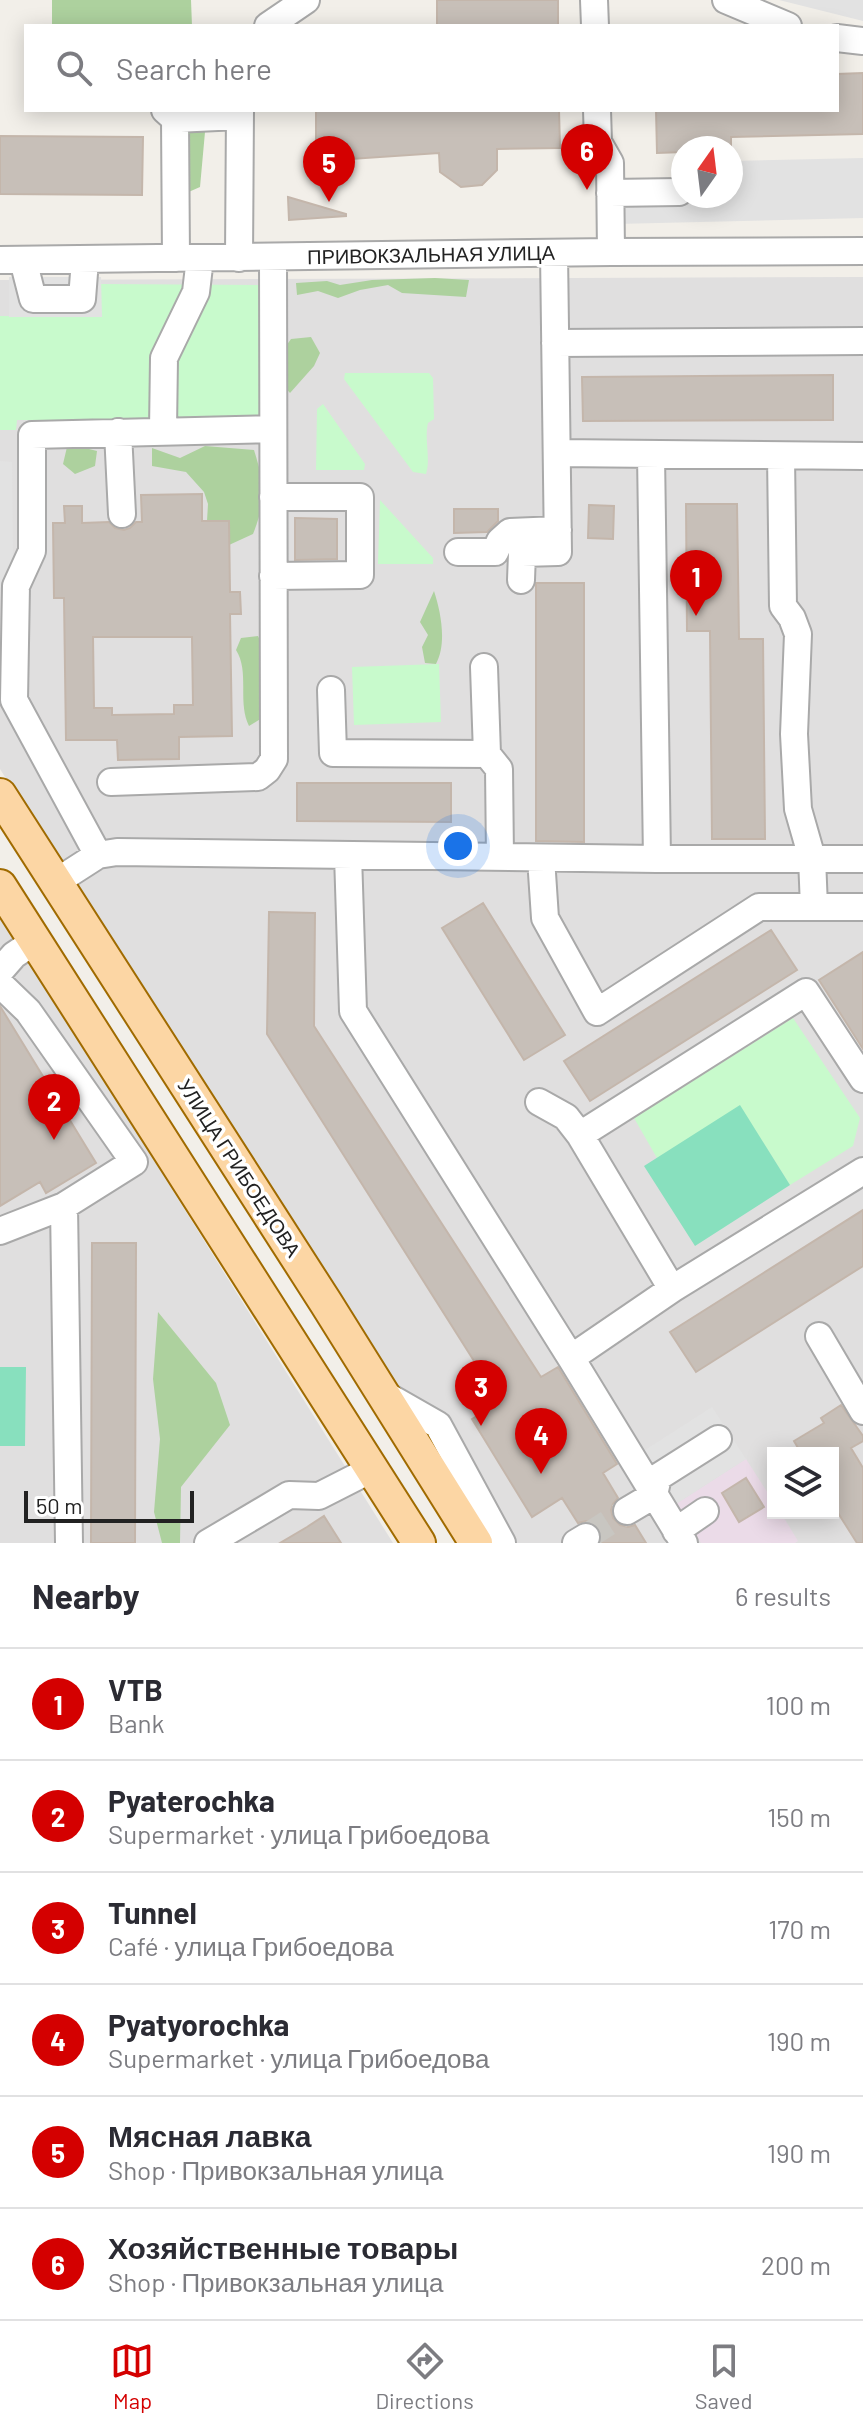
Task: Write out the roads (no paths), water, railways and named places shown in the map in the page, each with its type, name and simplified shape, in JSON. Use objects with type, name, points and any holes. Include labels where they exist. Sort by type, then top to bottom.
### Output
[{"type":"main road","name":"УЛИЦА ГРИБОЕДОВА","points":[[0,795],[476,1543]]},
{"type":"main road","points":[[0,886],[419,1543]]},
{"type":"street","points":[[271,24],[306,0]]},
{"type":"street","points":[[594,0],[595,24]]},
{"type":"street","points":[[726,0],[783,24]]},
{"type":"street","points":[[839,38],[863,41]]},
{"type":"street","points":[[597,112],[598,142],[610,163],[611,252]]},
{"type":"street","points":[[163,430],[164,358],[196,292],[188,258],[170,114],[240,113],[239,258]]},
{"type":"street","points":[[610,193],[671,192]]},
{"type":"street","name":"ПРИВОКЗАЛЬНАЯ УЛИЦА","points":[[12,260],[863,251]]},
{"type":"street","points":[[521,580],[522,553],[558,552],[554,253]]},
{"type":"street","points":[[111,782],[258,777],[274,759],[273,257]]},
{"type":"street","points":[[12,260],[33,299],[82,299],[85,260]]},
{"type":"street","points":[[555,343],[863,341]]},
{"type":"street","points":[[98,855],[14,700],[16,586],[32,551],[32,435],[273,429]]},
{"type":"street","points":[[118,432],[122,514]]},
{"type":"street","points":[[557,453],[863,456]]},
{"type":"street","points":[[651,455],[657,859]]},
{"type":"street","points":[[781,456],[783,606],[798,634],[794,734],[798,809],[812,858],[814,907]]},
{"type":"street","points":[[273,497],[360,497],[360,575],[273,576]]},
{"type":"street","points":[[458,552],[495,552],[500,541],[510,532],[558,530]]},
{"type":"street","points":[[484,667],[487,754],[499,769],[500,857]]},
{"type":"street","points":[[331,690],[333,753],[487,754]]},
{"type":"street","points":[[56,882],[98,855],[117,852],[863,859]]},
{"type":"street","points":[[348,855],[353,1011],[680,1537],[705,1511]]},
{"type":"street","points":[[541,858],[545,918],[597,1012],[759,907],[863,907]]},
{"type":"street","points":[[0,971],[14,955],[35,941]]},
{"type":"street","points":[[0,984],[28,1011],[134,1162]]},
{"type":"street","points":[[580,1135],[806,992],[863,1079]]},
{"type":"street","points":[[539,1102],[566,1117],[580,1135],[672,1289]]},
{"type":"street","points":[[0,1231],[64,1206],[134,1162],[168,1146]]},
{"type":"street","points":[[571,1358],[672,1289],[863,1171]]},
{"type":"street","points":[[64,1206],[69,1543]]},
{"type":"street","points":[[819,1336],[863,1411]]},
{"type":"street","points":[[382,1393],[438,1425],[502,1543]]},
{"type":"street","points":[[627,1511],[654,1495],[658,1477],[718,1439]]},
{"type":"street","points":[[208,1543],[289,1495],[319,1496],[372,1469]]},
{"type":"tunnel","points":[[586,1537],[627,1511]]},
{"type":"place","name":"Хозяйственные товары","points":[[587,190]]},
{"type":"place","name":"Мясная лавка","points":[[329,202]]},
{"type":"place","name":"VTB","points":[[696,616]]},
{"type":"place","name":"Pyaterochka","points":[[54,1140]]},
{"type":"place","name":"Tunnel","points":[[481,1426]]},
{"type":"place","name":"Pyatyorochka","points":[[541,1474]]}]
